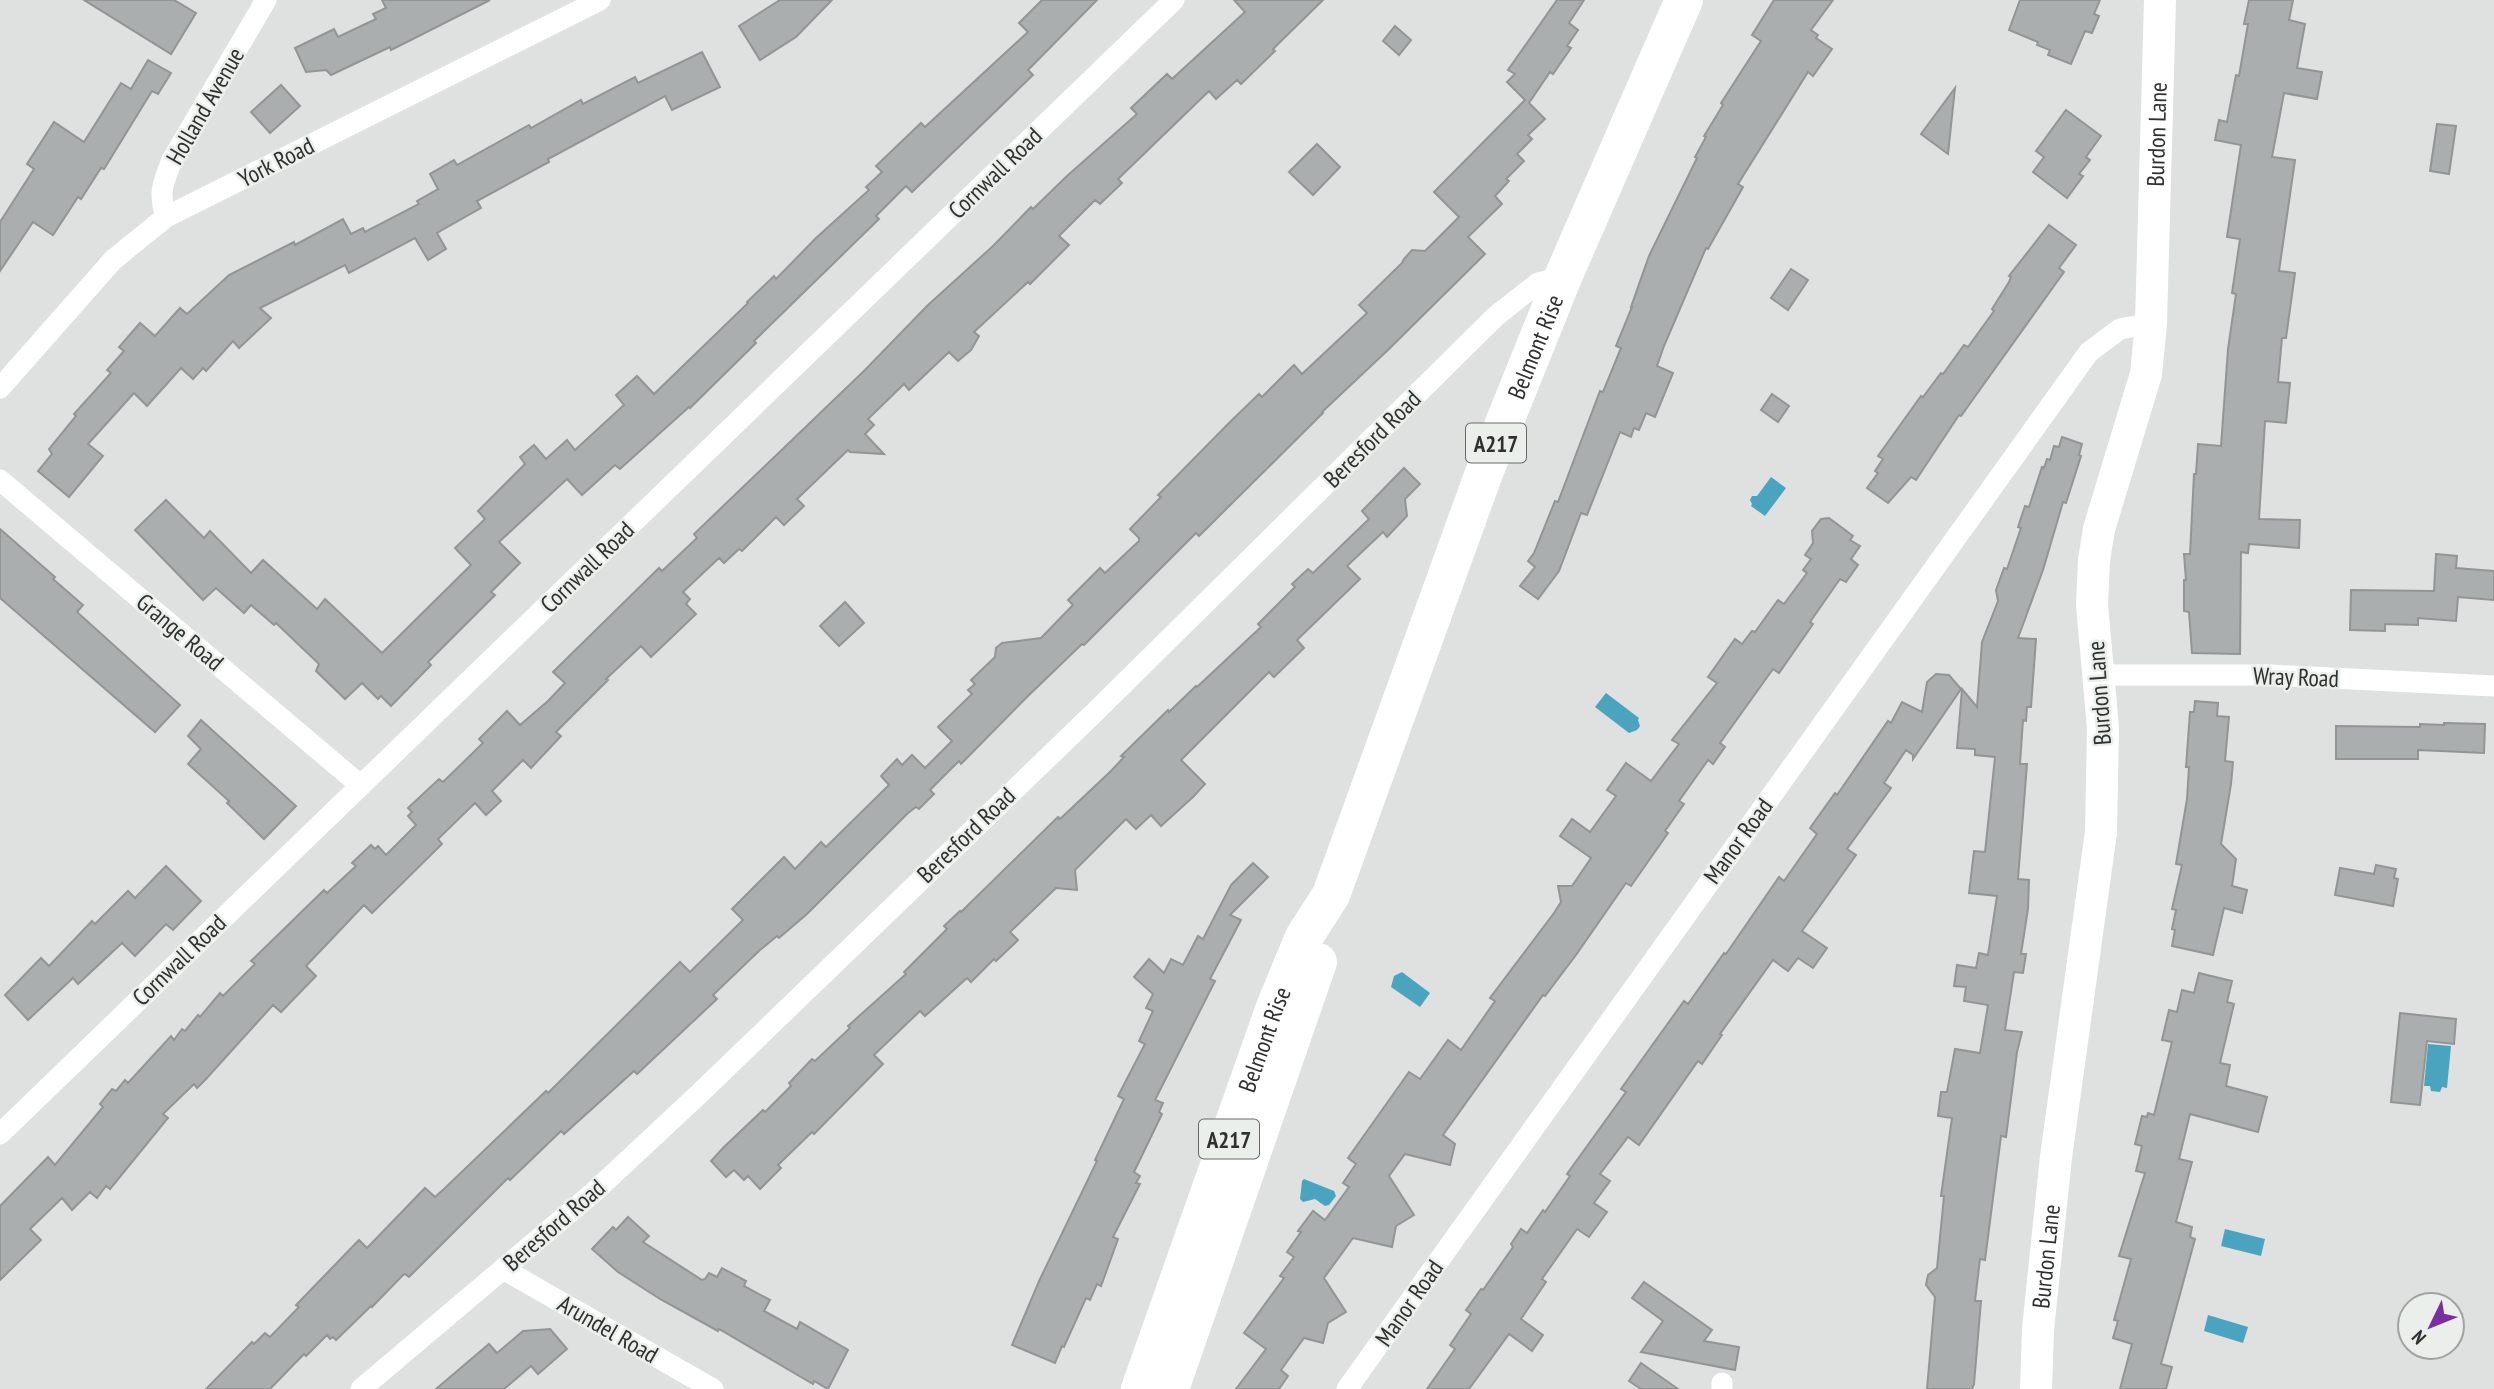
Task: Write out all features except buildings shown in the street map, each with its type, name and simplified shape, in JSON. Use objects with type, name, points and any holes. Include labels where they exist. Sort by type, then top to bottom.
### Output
[{"type":"highway","name":"Belmont Rise","points":[[1170,1389],[1303,1011],[1324,944],[1331,895],[1484,473],[1563,277],[1684,0]]},
{"type":"highway","name":"Belmont Rise","points":[[1140,1389],[1275,1007],[1304,937],[1331,895]]},
{"type":"street","name":"Holland Avenue","points":[[166,216],[160,198],[172,160],[266,0]]},
{"type":"street","name":"York Road","points":[[0,388],[113,260],[166,216],[600,0]]},
{"type":"street","name":"Cornwall Road","points":[[0,1134],[1174,0]]},
{"type":"street","name":"Burdon Lane","points":[[2036,1389],[2038,1329],[2054,1170],[2101,832],[2103,728],[2092,605],[2094,560],[2099,529],[2146,374],[2151,323],[2160,0]]},
{"type":"street","name":"Beresford Road","points":[[361,1389],[594,1192],[699,1094],[1094,713],[1496,316],[1538,283],[1563,277]]},
{"type":"street","name":"Manor Road","points":[[1348,1389],[2088,352],[2120,329],[2151,323]]},
{"type":"street","name":"Grange Road","points":[[0,480],[360,785]]},
{"type":"street","name":"Wray Road","points":[[2098,675],[2269,675],[2494,686]]},
{"type":"street","name":"Arundel Road","points":[[503,1269],[713,1389]]},
{"type":"water","points":[[1771,477],[1786,488],[1765,516],[1751,506],[1750,500],[1752,496],[1757,496]]},
{"type":"water","points":[[1606,693],[1639,718],[1640,726],[1637,730],[1629,733],[1595,707]]},
{"type":"water","points":[[1402,972],[1430,993],[1420,1007],[1391,987],[1394,976]]},
{"type":"water","points":[[2428,1044],[2451,1046],[2447,1088],[2442,1087],[2440,1092],[2431,1091],[2430,1086],[2424,1086]]},
{"type":"water","points":[[1304,1179],[1334,1191],[1336,1196],[1325,1206],[1315,1199],[1303,1202],[1300,1199]]},
{"type":"water","points":[[2225,1229],[2265,1239],[2261,1256],[2221,1246]]},
{"type":"water","points":[[2208,1315],[2248,1327],[2243,1343],[2204,1331]]}]
